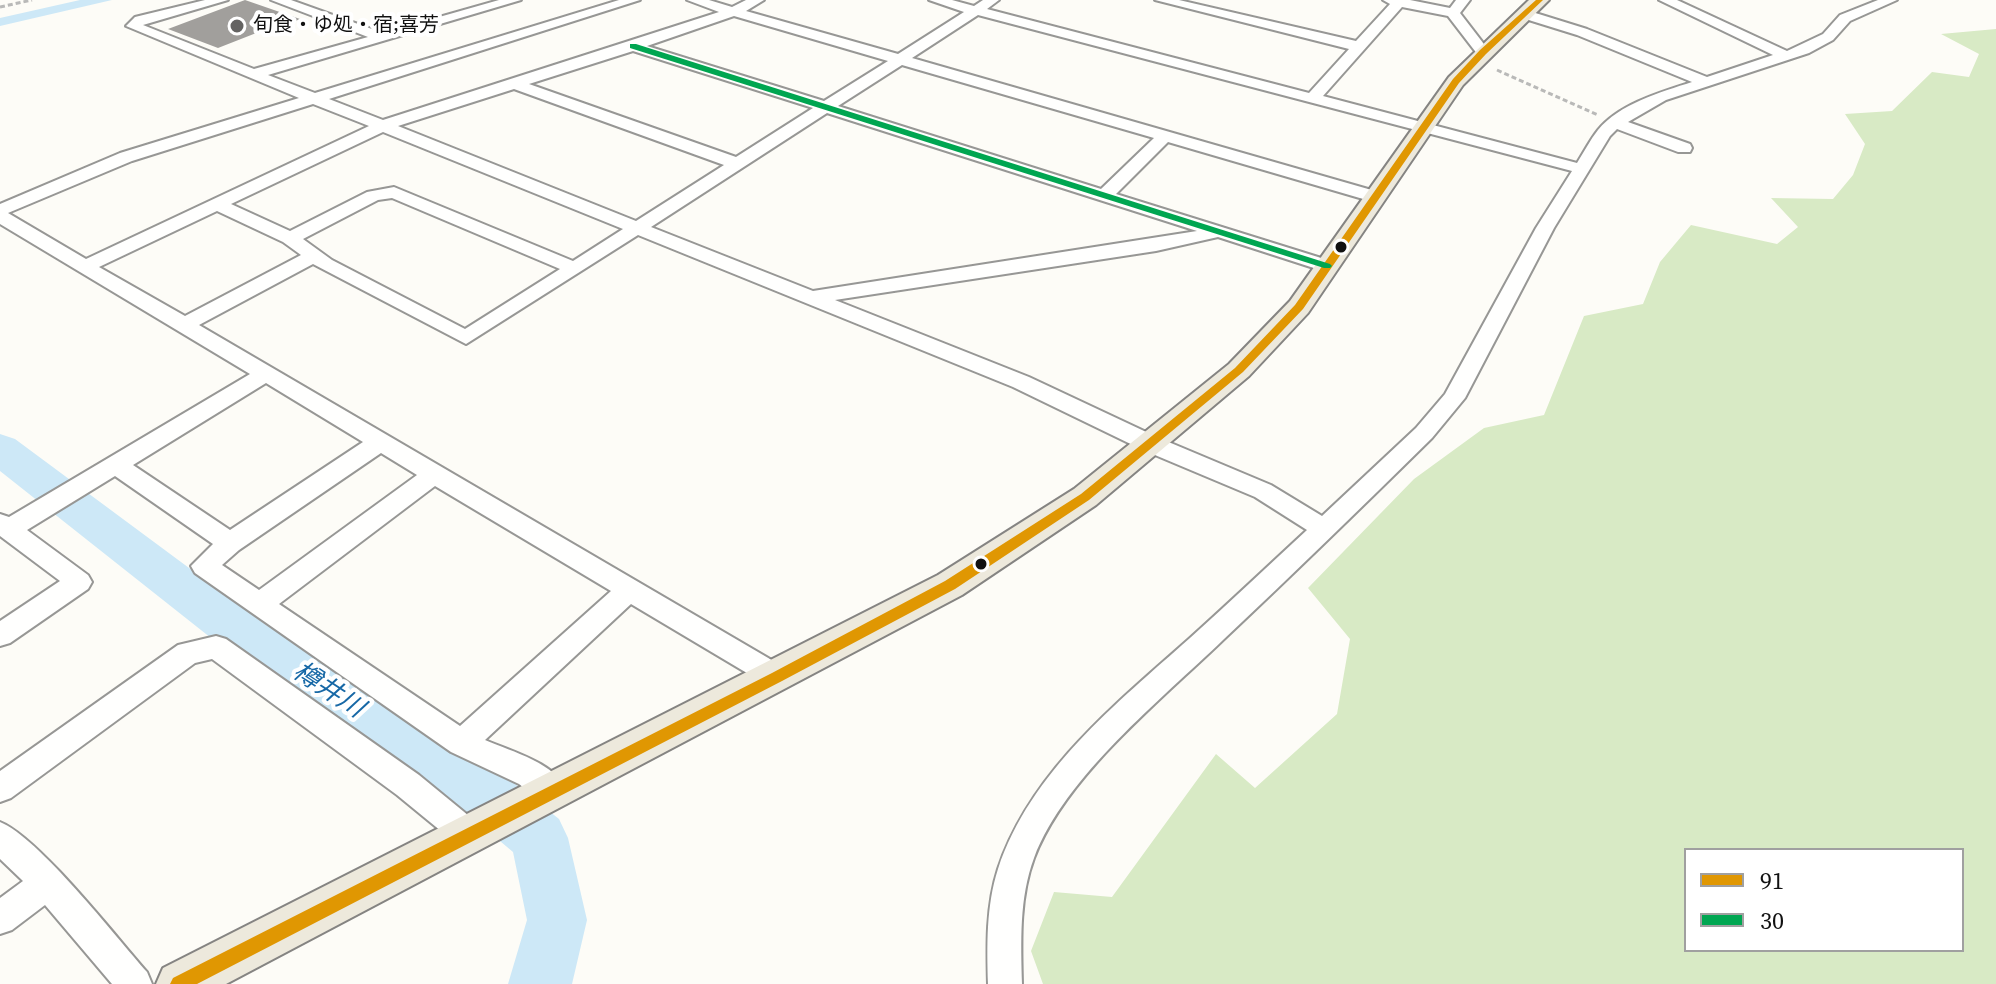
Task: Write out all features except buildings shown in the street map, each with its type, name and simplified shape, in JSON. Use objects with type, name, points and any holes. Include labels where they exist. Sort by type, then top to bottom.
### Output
[{"type":"main road","points":[[179,984],[554,793],[950,585],[1085,497],[1255,354],[1299,307],[1424,126],[1478,56],[1532,7]]},
{"type":"street","points":[[221,0],[140,20],[133,26],[1021,382],[1151,444],[1263,491],[1324,529]]},
{"type":"street","points":[[278,0],[381,37]]},
{"type":"street","points":[[253,74],[491,2],[514,0]]},
{"type":"street","points":[[0,213],[126,157],[633,0]]},
{"type":"street","points":[[694,0],[1376,197]]},
{"type":"street","points":[[83,267],[382,126],[633,46],[757,0]]},
{"type":"street","points":[[936,0],[1582,169]]},
{"type":"street","points":[[217,204],[290,238],[313,256],[466,338],[992,0]]},
{"type":"street","points":[[1162,0],[1357,46]]},
{"type":"street","points":[[1453,13],[1463,0]]},
{"type":"street","points":[[1666,0],[1786,56]]},
{"type":"street","points":[[1005,984],[1004,919],[1008,885],[1027,837],[1072,770],[1132,707],[1424,433],[1454,398],[1523,267],[1604,133],[1615,123],[1661,97],[1818,43],[1845,18],[1890,0]]},
{"type":"street","points":[[1314,97],[1357,46],[1403,2],[1453,13],[1478,56]]},
{"type":"street","points":[[1532,7],[1582,32],[1704,81]]},
{"type":"street","points":[[633,46],[1327,266]]},
{"type":"street","points":[[514,84],[736,163]]},
{"type":"street","points":[[1615,123],[1684,148]]},
{"type":"street","points":[[1105,195],[1166,135]]},
{"type":"street","points":[[290,238],[373,196],[394,192],[576,269]]},
{"type":"street","points":[[0,213],[83,267],[777,677]]},
{"type":"street","points":[[809,298],[1156,245],[1221,232]]},
{"type":"street","points":[[184,325],[313,256]]},
{"type":"street","points":[[0,635],[79,582],[13,523],[106,471],[267,373]]},
{"type":"street","points":[[380,442],[230,543],[204,566],[461,743],[530,774],[554,793]]},
{"type":"street","points":[[106,471],[230,543]]},
{"type":"street","points":[[259,604],[433,475]]},
{"type":"street","points":[[461,743],[628,591]]},
{"type":"street","points":[[0,788],[188,653],[216,647],[408,785],[469,835]]},
{"type":"street","points":[[0,837],[47,883],[135,984]]},
{"type":"street","points":[[0,918],[47,883]]},
{"type":"path","points":[[0,7],[32,0]]},
{"type":"path","points":[[1478,56],[1615,123]]},
{"type":"green space","points":[[1996,29],[1996,984],[1043,984],[1031,951],[1054,892],[1112,897],[1216,754],[1255,788],[1337,714],[1350,639],[1308,588],[1414,479],[1484,428],[1544,415],[1584,316],[1643,304],[1660,262],[1691,225],[1777,244],[1798,227],[1771,198],[1833,199],[1853,175],[1865,144],[1845,114],[1892,111],[1932,72],[1969,77],[1979,54],[1941,34]]},
{"type":"water","points":[[80,0],[112,0],[0,26],[0,18]]},
{"type":"waterway","name":"樽井川","points":[[0,449],[248,639],[489,797],[539,838],[557,920],[540,984]]},
{"type":"transit line","name":"91","points":[[179,984],[950,585],[1085,497],[1239,370],[1299,307],[1456,81],[1540,0]]},
{"type":"transit line","name":"30","points":[[633,46],[1327,266]]},
{"type":"place","name":"旬食・ゆ処・宿;喜芳","points":[[237,26]]}]
